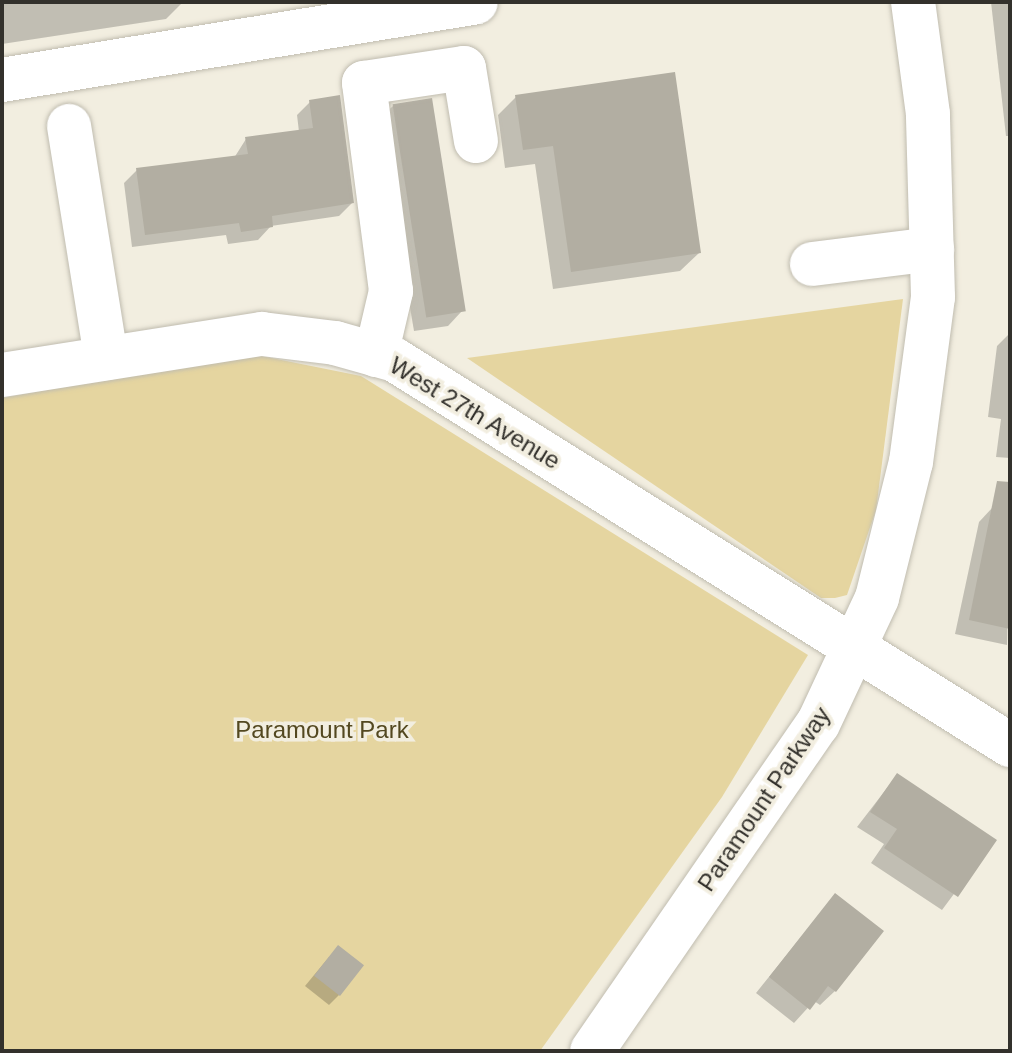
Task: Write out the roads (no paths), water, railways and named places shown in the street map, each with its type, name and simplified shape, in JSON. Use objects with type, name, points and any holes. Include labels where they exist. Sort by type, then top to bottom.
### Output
[{"type":"street","points":[[2,80],[476,2]]},
{"type":"street","name":"Paramount Parkway","points":[[592,1051],[818,724],[877,598],[911,462],[933,297],[928,114],[913,2]]},
{"type":"street","points":[[376,355],[391,291],[364,83],[464,68],[476,141]]},
{"type":"street","points":[[69,126],[106,358]]},
{"type":"street","points":[[812,264],[932,249]]},
{"type":"street","name":"West 27th Avenue","points":[[3,371],[262,334],[335,343],[395,360],[852,651],[1010,745]]},
{"type":"park label","name":"Paramount Park","points":[[322,730]]}]
